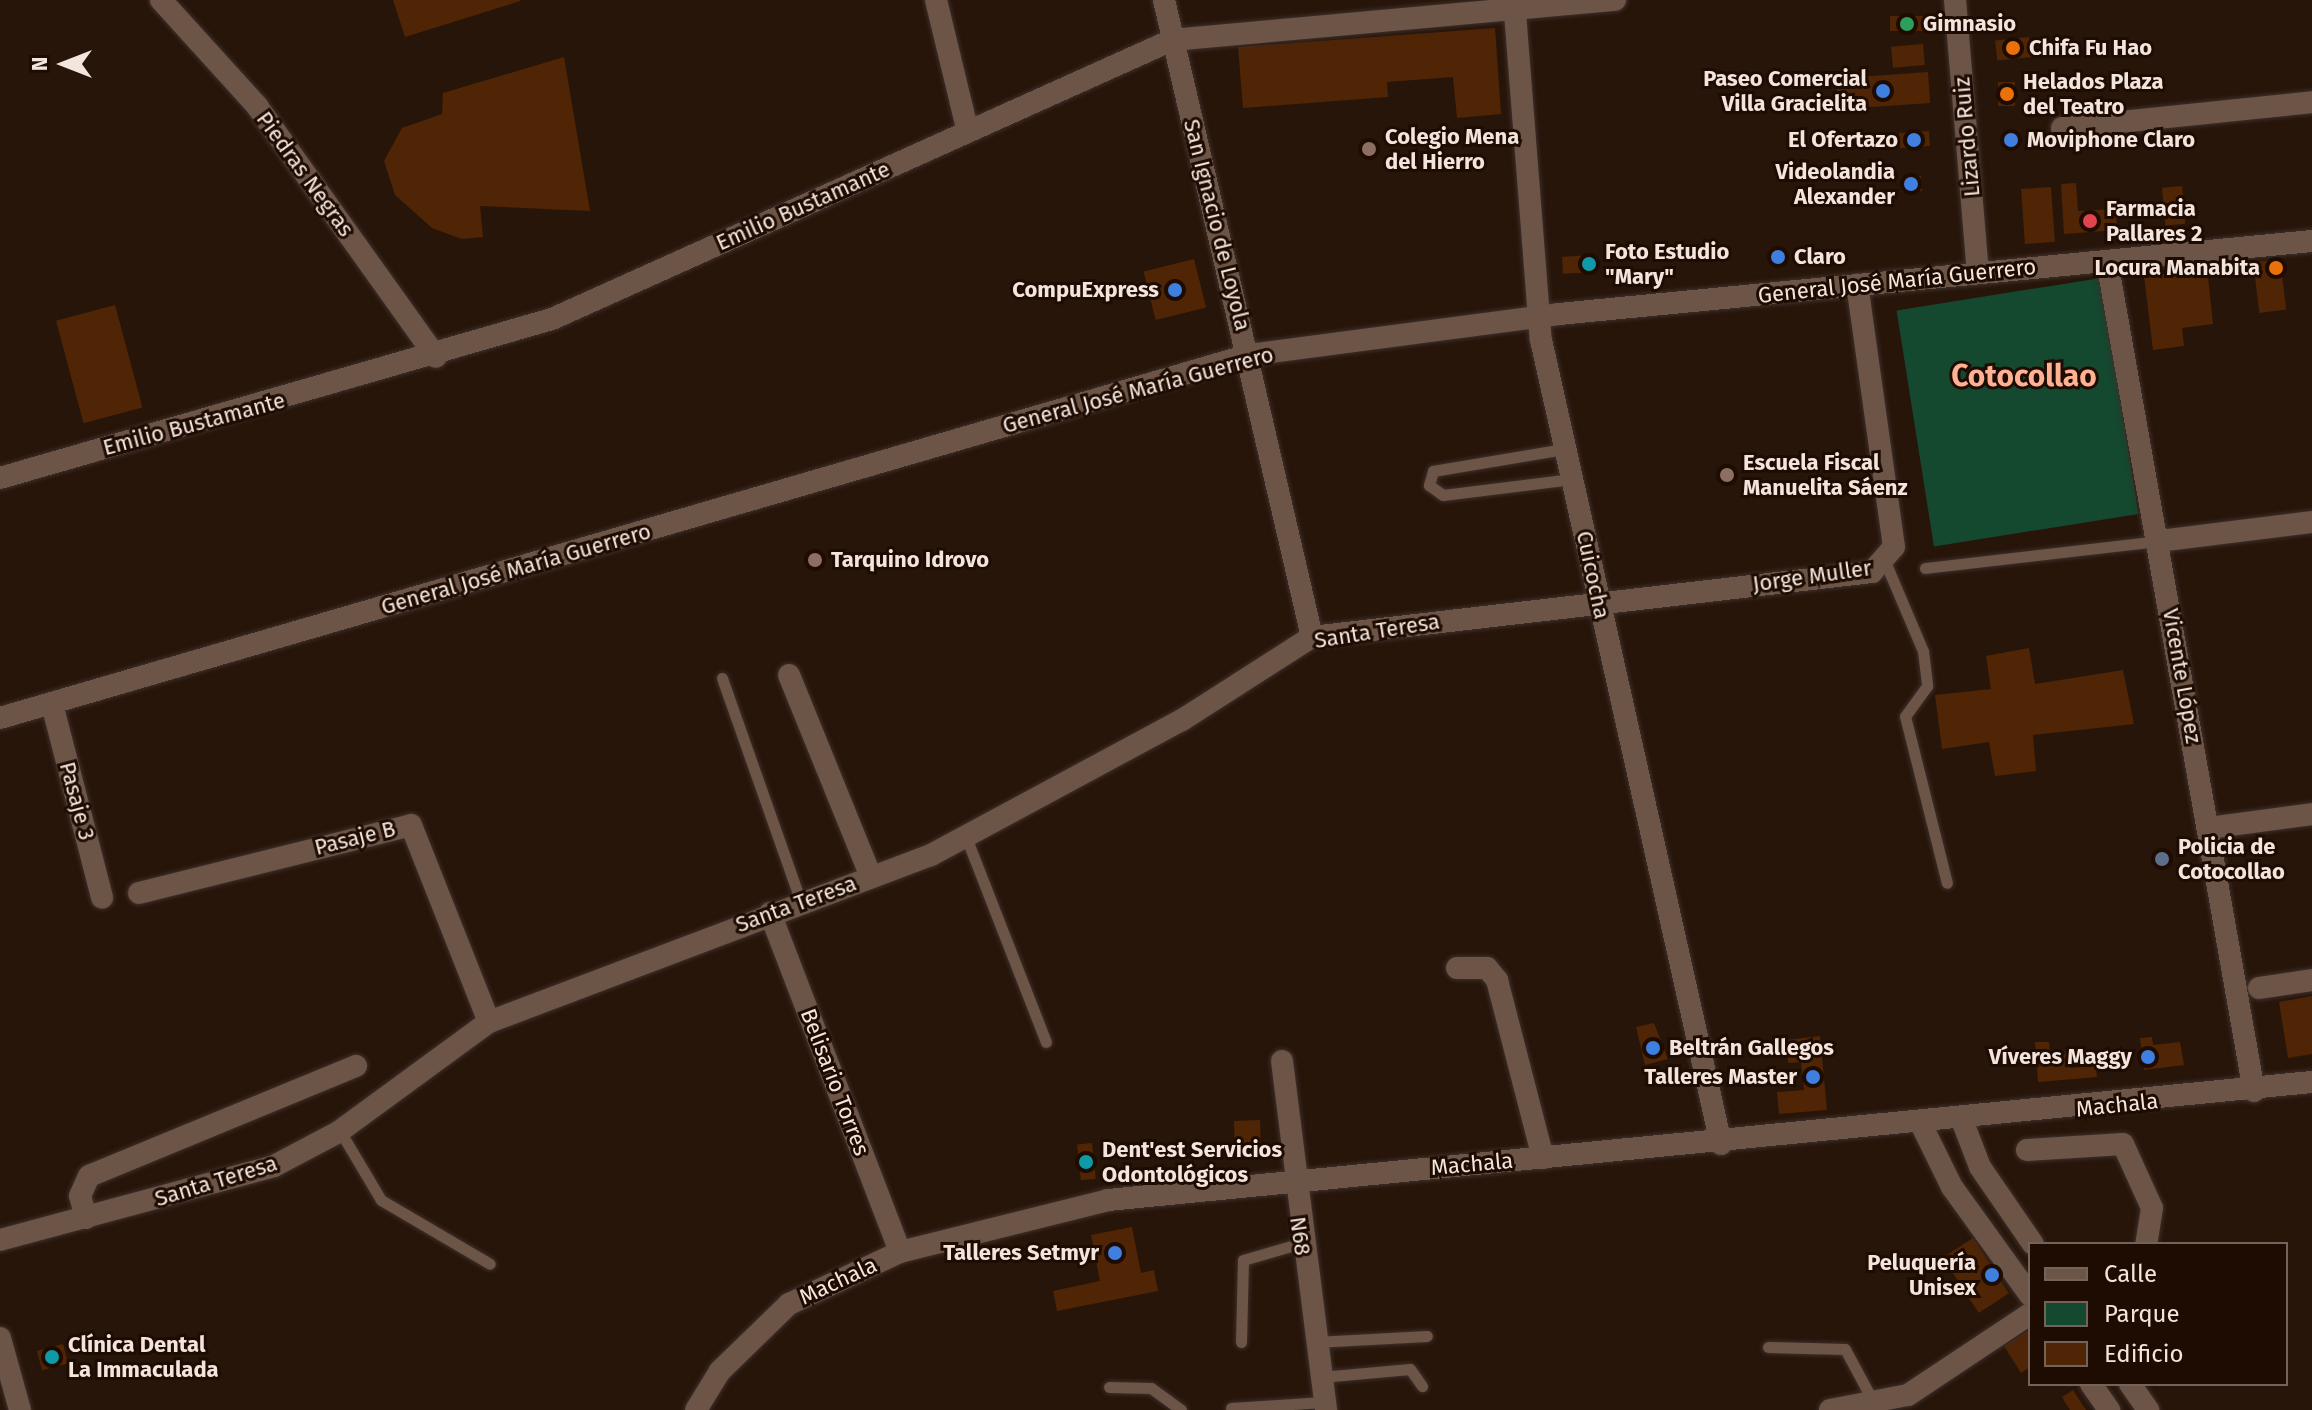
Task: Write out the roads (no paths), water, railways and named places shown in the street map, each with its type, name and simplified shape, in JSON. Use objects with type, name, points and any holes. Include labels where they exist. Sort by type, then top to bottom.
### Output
[{"type":"street","name":"Piedras Negras","points":[[161,0],[244,90],[436,357]]},
{"type":"street","points":[[936,0],[967,128]]},
{"type":"street","name":"San Ignacio de Loyola","points":[[1164,0],[1249,355],[1312,637]]},
{"type":"street","name":"Emilio Bustamante","points":[[0,478],[436,357],[552,319],[967,128],[1172,40],[1514,4],[1615,0]]},
{"type":"street","name":"Lizardo Ruiz","points":[[1955,0],[1978,273]]},
{"type":"street","name":"Cuicocha","points":[[1514,4],[1537,317],[1721,1144]]},
{"type":"street","points":[[2062,128],[2312,102]]},
{"type":"street","name":"General José María Guerrero","points":[[0,718],[1249,355],[1537,317],[2312,241]]},
{"type":"street","name":"Vicente López","points":[[2107,261],[2254,1091]]},
{"type":"street","name":"Jorge Muller","points":[[1599,601],[1872,572],[1886,564],[1894,547],[1857,285]]},
{"type":"street","points":[[2159,541],[2312,522]]},
{"type":"street","name":"Santa Teresa","points":[[0,1240],[274,1166],[340,1131],[489,1022],[871,877],[966,837],[1182,720],[1312,637],[1599,601]]},
{"type":"street","points":[[789,675],[871,877]]},
{"type":"street","name":"Pasaje 3","points":[[52,704],[102,898]]},
{"type":"street","points":[[2209,828],[2312,814]]},
{"type":"street","name":"Pasaje B","points":[[139,893],[411,825],[489,1022]]},
{"type":"street","name":"Belisario Torres","points":[[770,913],[900,1252]]},
{"type":"street","points":[[1457,968],[1487,968],[1497,980],[1543,1158]]},
{"type":"street","points":[[2259,988],[2312,980]]},
{"type":"street","name":"N68","points":[[1282,1061],[1292,1179],[1325,1406]]},
{"type":"street","points":[[86,1218],[80,1196],[89,1176],[356,1066]]},
{"type":"street","name":"Machala","points":[[696,1410],[720,1371],[789,1304],[900,1252],[1108,1200],[1292,1179],[1721,1144],[2254,1091],[2312,1082]]},
{"type":"street","points":[[1962,1120],[1980,1167],[2032,1242]]},
{"type":"street","points":[[1921,1124],[1952,1187],[2028,1292]]},
{"type":"street","points":[[2027,1150],[2114,1139],[2123,1144],[2152,1208],[2146,1242]]},
{"type":"street","points":[[1830,1410],[1875,1405],[1908,1395],[2028,1315]]},
{"type":"street","points":[[0,1338],[20,1410]]},
{"type":"street","points":[[2092,1386],[2109,1410]]},
{"type":"street","points":[[2131,1386],[2148,1410]]},
{"type":"lane","points":[[1564,449],[1433,471],[1429,485],[1443,495],[1572,479]]},
{"type":"lane","points":[[1925,568],[2159,541]]},
{"type":"lane","points":[[1886,564],[1923,651],[1927,686],[1905,716],[1947,883]]},
{"type":"lane","points":[[722,678],[801,902]]},
{"type":"lane","points":[[966,837],[1046,1042]]},
{"type":"lane","points":[[340,1131],[381,1200],[490,1264]]},
{"type":"lane","points":[[1241,1342],[1243,1260],[1301,1243]]},
{"type":"lane","points":[[1315,1342],[1427,1336]]},
{"type":"lane","points":[[1768,1347],[1845,1349],[1875,1405]]},
{"type":"lane","points":[[1321,1377],[1410,1369],[1422,1386]]},
{"type":"lane","points":[[1109,1387],[1151,1388],[1181,1410]]},
{"type":"lane","points":[[1231,1408],[1325,1406]]},
{"type":"place","name":"Gimnasio","points":[[1907,24]]},
{"type":"place","name":"Chifa Fu Hao","points":[[2013,48]]},
{"type":"place","name":"Paseo Comercial Villa Gracielita","points":[[1883,91]]},
{"type":"place","name":"Helados Plaza del Teatro","points":[[2007,94]]},
{"type":"place","name":"El Ofertazo","points":[[1914,140]]},
{"type":"place","name":"Moviphone Claro","points":[[2011,140]]},
{"type":"place","name":"Colegio Mena del Hierro","points":[[1369,149]]},
{"type":"place","name":"Videolandia Alexander","points":[[1911,184]]},
{"type":"place","name":"Farmacia Pallares 2","points":[[2090,221]]},
{"type":"place","name":"Claro","points":[[1778,257]]},
{"type":"place","name":"Foto Estudio \"Mary\"","points":[[1589,264]]},
{"type":"place","name":"Locura Manabita","points":[[2276,268]]},
{"type":"place","name":"CompuExpress","points":[[1175,290]]},
{"type":"place","name":"Escuela Fiscal Manuelita Sáenz","points":[[1727,475]]},
{"type":"place","name":"Tarquino Idrovo","points":[[815,560]]},
{"type":"place","name":"Policia de Cotocollao","points":[[2162,859]]},
{"type":"place","name":"Beltrán Gallegos","points":[[1653,1048]]},
{"type":"place","name":"Víveres Maggy","points":[[2148,1057]]},
{"type":"place","name":"Talleres Master","points":[[1813,1077]]},
{"type":"place","name":"Dent'est Servicios Odontológicos","points":[[1086,1162]]},
{"type":"place","name":"Talleres Setmyr","points":[[1115,1253]]},
{"type":"place","name":"Peluquería Unisex","points":[[1992,1275]]},
{"type":"place","name":"Clínica Dental La Immaculada","points":[[52,1357]]},
{"type":"district","name":"Cotocollao","points":[[2024,376]]}]
